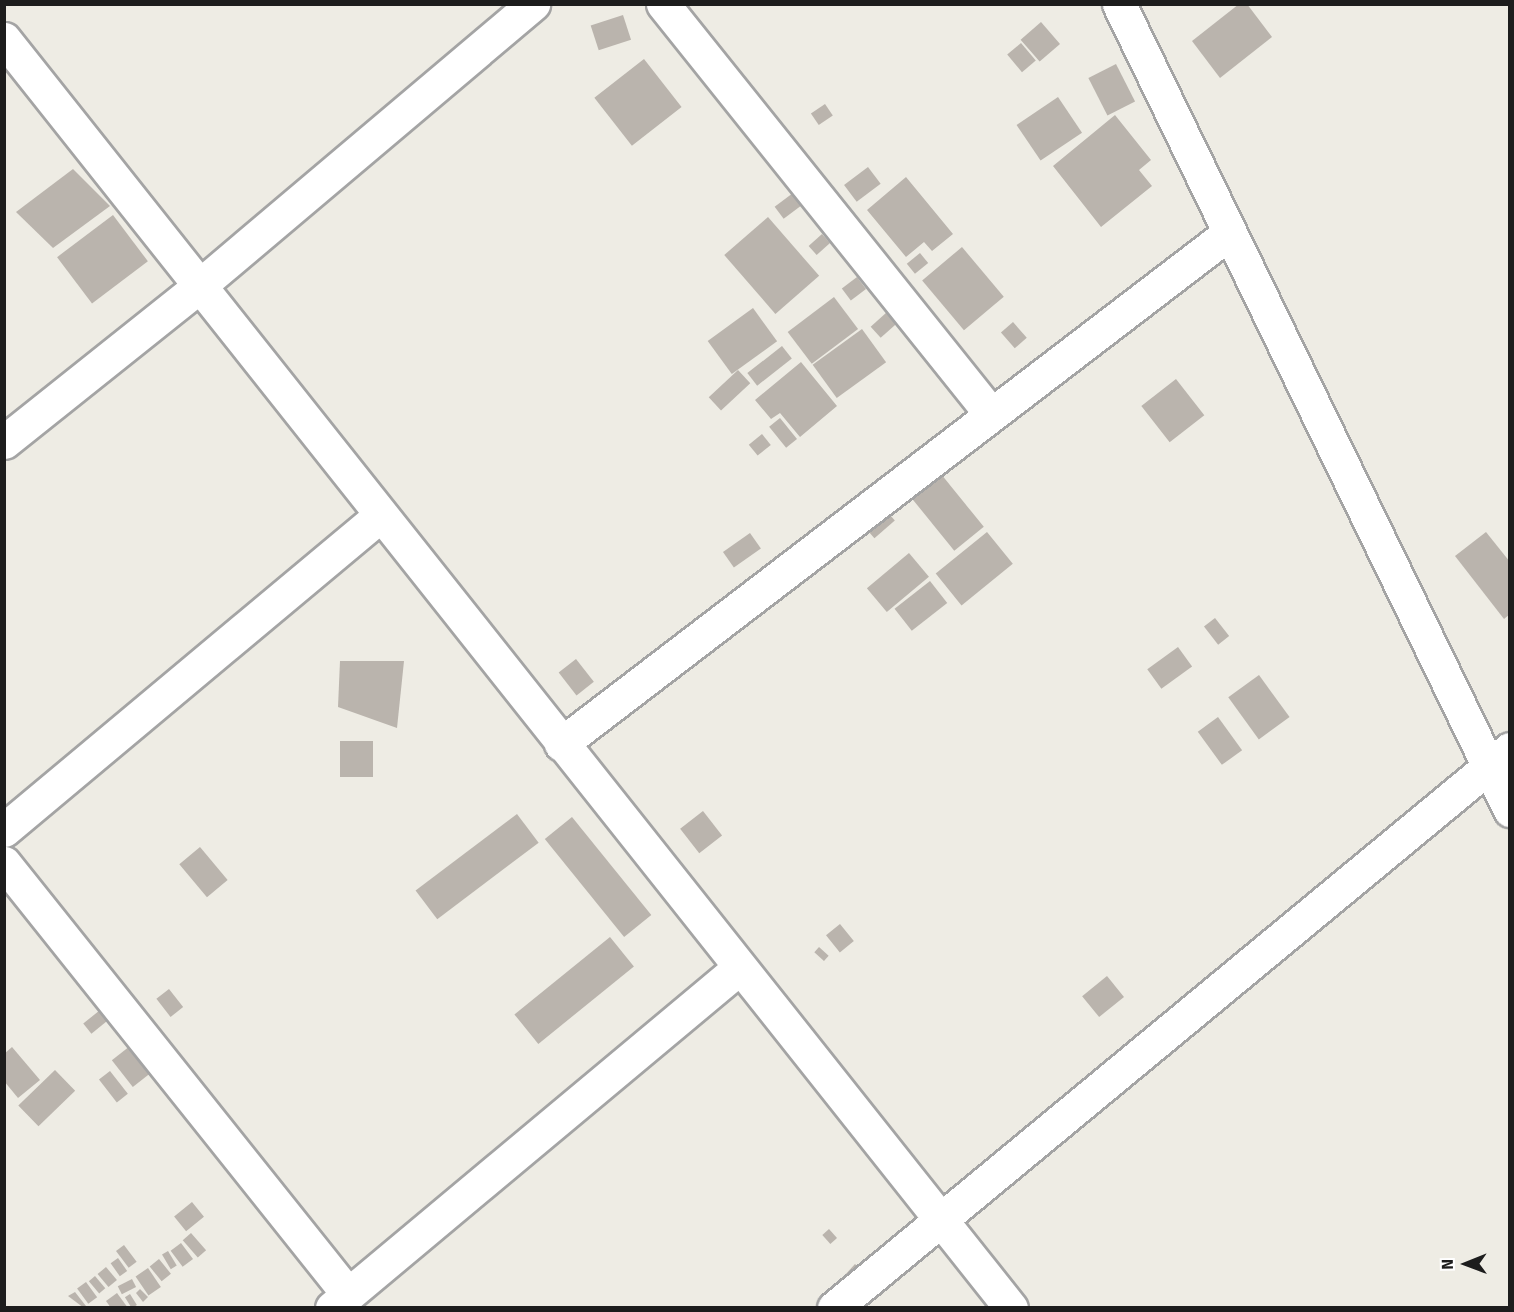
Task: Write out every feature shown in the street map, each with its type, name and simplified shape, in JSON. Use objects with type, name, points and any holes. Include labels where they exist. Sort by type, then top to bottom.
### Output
[{"type":"street","points":[[4,442],[198,288],[533,4]]},
{"type":"street","points":[[663,4],[991,414]]},
{"type":"street","points":[[1119,4],[1229,233],[1498,759],[1509,810]]},
{"type":"street","points":[[5,40],[198,288],[1011,1308]]},
{"type":"street","points":[[561,744],[1229,233]]},
{"type":"street","points":[[4,830],[381,515]]},
{"type":"street","points":[[834,1308],[1498,759]]},
{"type":"street","points":[[4,863],[340,1301],[739,968]]},
{"type":"building","points":[[1239,4],[1247,4],[1272,37],[1220,78],[1192,41]]},
{"type":"building","points":[[623,15],[631,40],[599,50],[591,26]]},
{"type":"building","points":[[1041,22],[1060,44],[1040,62],[1021,40]]},
{"type":"building","points":[[1021,43],[1036,61],[1022,72],[1007,55]]},
{"type":"building","points":[[644,59],[682,107],[632,146],[594,98]]},
{"type":"building","points":[[1116,64],[1135,101],[1107,115],[1088,78]]},
{"type":"building","points":[[1058,97],[1082,133],[1041,161],[1017,125]]},
{"type":"building","points":[[825,104],[833,116],[819,125],[811,114]]},
{"type":"building","points":[[1115,115],[1151,160],[1139,170],[1152,186],[1101,227],[1053,166]]},
{"type":"building","points":[[868,167],[881,184],[857,202],[844,185]]},
{"type":"building","points":[[73,169],[110,206],[53,248],[16,212]]},
{"type":"building","points":[[906,177],[953,234],[932,251],[924,242],[906,257],[867,210]]},
{"type":"building","points":[[793,193],[802,205],[784,219],[775,207]]},
{"type":"building","points":[[113,215],[148,261],[92,303],[57,257]]},
{"type":"building","points":[[768,217],[819,276],[775,314],[724,255]]},
{"type":"building","points":[[822,234],[830,243],[817,255],[809,246]]},
{"type":"building","points":[[962,247],[1004,297],[964,330],[922,280]]},
{"type":"building","points":[[920,253],[928,263],[915,274],[907,264]]},
{"type":"building","points":[[857,277],[866,289],[851,300],[842,288]]},
{"type":"building","points":[[834,297],[858,329],[812,364],[788,332]]},
{"type":"building","points":[[753,308],[777,341],[732,374],[708,341]]},
{"type":"building","points":[[887,312],[897,323],[881,338],[871,327]]},
{"type":"building","points":[[1013,322],[1027,338],[1015,348],[1001,332]]},
{"type":"building","points":[[862,329],[886,362],[837,398],[813,365]]},
{"type":"building","points":[[782,346],[792,359],[757,386],[747,373]]},
{"type":"building","points":[[801,362],[837,406],[800,437],[780,413],[771,419],[755,400]]},
{"type":"building","points":[[738,370],[750,383],[721,410],[709,397]]},
{"type":"building","points":[[1176,379],[1204,415],[1170,442],[1141,406]]},
{"type":"building","points":[[780,418],[797,439],[786,448],[769,427]]},
{"type":"building","points":[[762,434],[771,445],[758,456],[749,445]]},
{"type":"building","points":[[941,474],[984,527],[954,551],[911,498]]},
{"type":"building","points":[[883,507],[895,521],[874,538],[863,525]]},
{"type":"building","points":[[987,532],[1013,564],[962,605],[936,574]]},
{"type":"building","points":[[1486,532],[1510,562],[1510,614],[1504,619],[1455,556]]},
{"type":"building","points":[[750,533],[761,549],[734,567],[723,552]]},
{"type":"building","points":[[909,553],[929,577],[887,612],[867,588]]},
{"type":"building","points":[[930,581],[947,603],[912,631],[895,609]]},
{"type":"building","points":[[1215,618],[1229,636],[1218,645],[1204,627]]},
{"type":"building","points":[[1178,647],[1192,666],[1161,689],[1147,669]]},
{"type":"building","points":[[576,659],[594,682],[577,695],[559,673]]},
{"type":"building","points":[[340,661],[404,661],[397,728],[338,707]]},
{"type":"building","points":[[1259,675],[1290,717],[1259,739],[1228,697]]},
{"type":"building","points":[[1218,717],[1242,750],[1222,765],[1198,732]]},
{"type":"building","points":[[340,741],[373,741],[373,777],[340,777]]},
{"type":"building","points":[[703,811],[722,835],[699,853],[680,829]]},
{"type":"building","points":[[517,814],[539,843],[437,919],[416,890]]},
{"type":"building","points":[[572,817],[651,915],[624,937],[545,839]]},
{"type":"building","points":[[200,847],[228,880],[207,897],[179,864]]},
{"type":"building","points":[[840,924],[854,941],[840,952],[826,935]]},
{"type":"building","points":[[610,937],[634,967],[538,1044],[514,1014]]},
{"type":"building","points":[[819,947],[829,956],[824,961],[814,952]]},
{"type":"building","points":[[1107,976],[1124,997],[1099,1017],[1082,996]]},
{"type":"building","points":[[169,989],[183,1007],[171,1017],[156,999]]},
{"type":"building","points":[[105,1006],[113,1016],[91,1034],[83,1024]]},
{"type":"building","points":[[130,1046],[151,1073],[133,1087],[112,1060]]},
{"type":"building","points":[[12,1047],[40,1080],[18,1098],[4,1081],[4,1054]]},
{"type":"building","points":[[55,1070],[75,1091],[38,1126],[18,1105]]},
{"type":"building","points":[[110,1071],[128,1094],[117,1102],[99,1080]]},
{"type":"building","points":[[192,1202],[204,1217],[186,1231],[174,1216]]},
{"type":"building","points":[[829,1229],[837,1238],[830,1244],[822,1235]]},
{"type":"building","points":[[191,1233],[206,1250],[198,1258],[183,1240]]},
{"type":"building","points":[[181,1243],[193,1259],[183,1267],[171,1251]]},
{"type":"building","points":[[124,1245],[137,1262],[129,1268],[116,1251]]},
{"type":"building","points":[[168,1251],[177,1266],[171,1269],[162,1255]]},
{"type":"building","points":[[118,1258],[127,1271],[120,1276],[111,1263]]},
{"type":"building","points":[[159,1259],[171,1274],[162,1281],[150,1267]]},
{"type":"building","points":[[855,1264],[862,1271],[833,1288]]},
{"type":"building","points":[[106,1267],[117,1280],[109,1287],[98,1274]]},
{"type":"building","points":[[148,1268],[161,1287],[148,1295],[136,1276]]},
{"type":"building","points":[[95,1276],[105,1288],[99,1293],[89,1281]]},
{"type":"building","points":[[132,1279],[136,1287],[122,1294],[118,1286]]},
{"type":"building","points":[[86,1282],[97,1297],[88,1304],[77,1288]]},
{"type":"building","points":[[140,1289],[148,1297],[143,1302],[136,1293]]},
{"type":"building","points":[[75,1292],[86,1306],[84,1308],[68,1296]]},
{"type":"building","points":[[117,1293],[128,1308],[111,1308],[106,1301]]},
{"type":"building","points":[[130,1294],[137,1305],[132,1308],[125,1297]]}]
